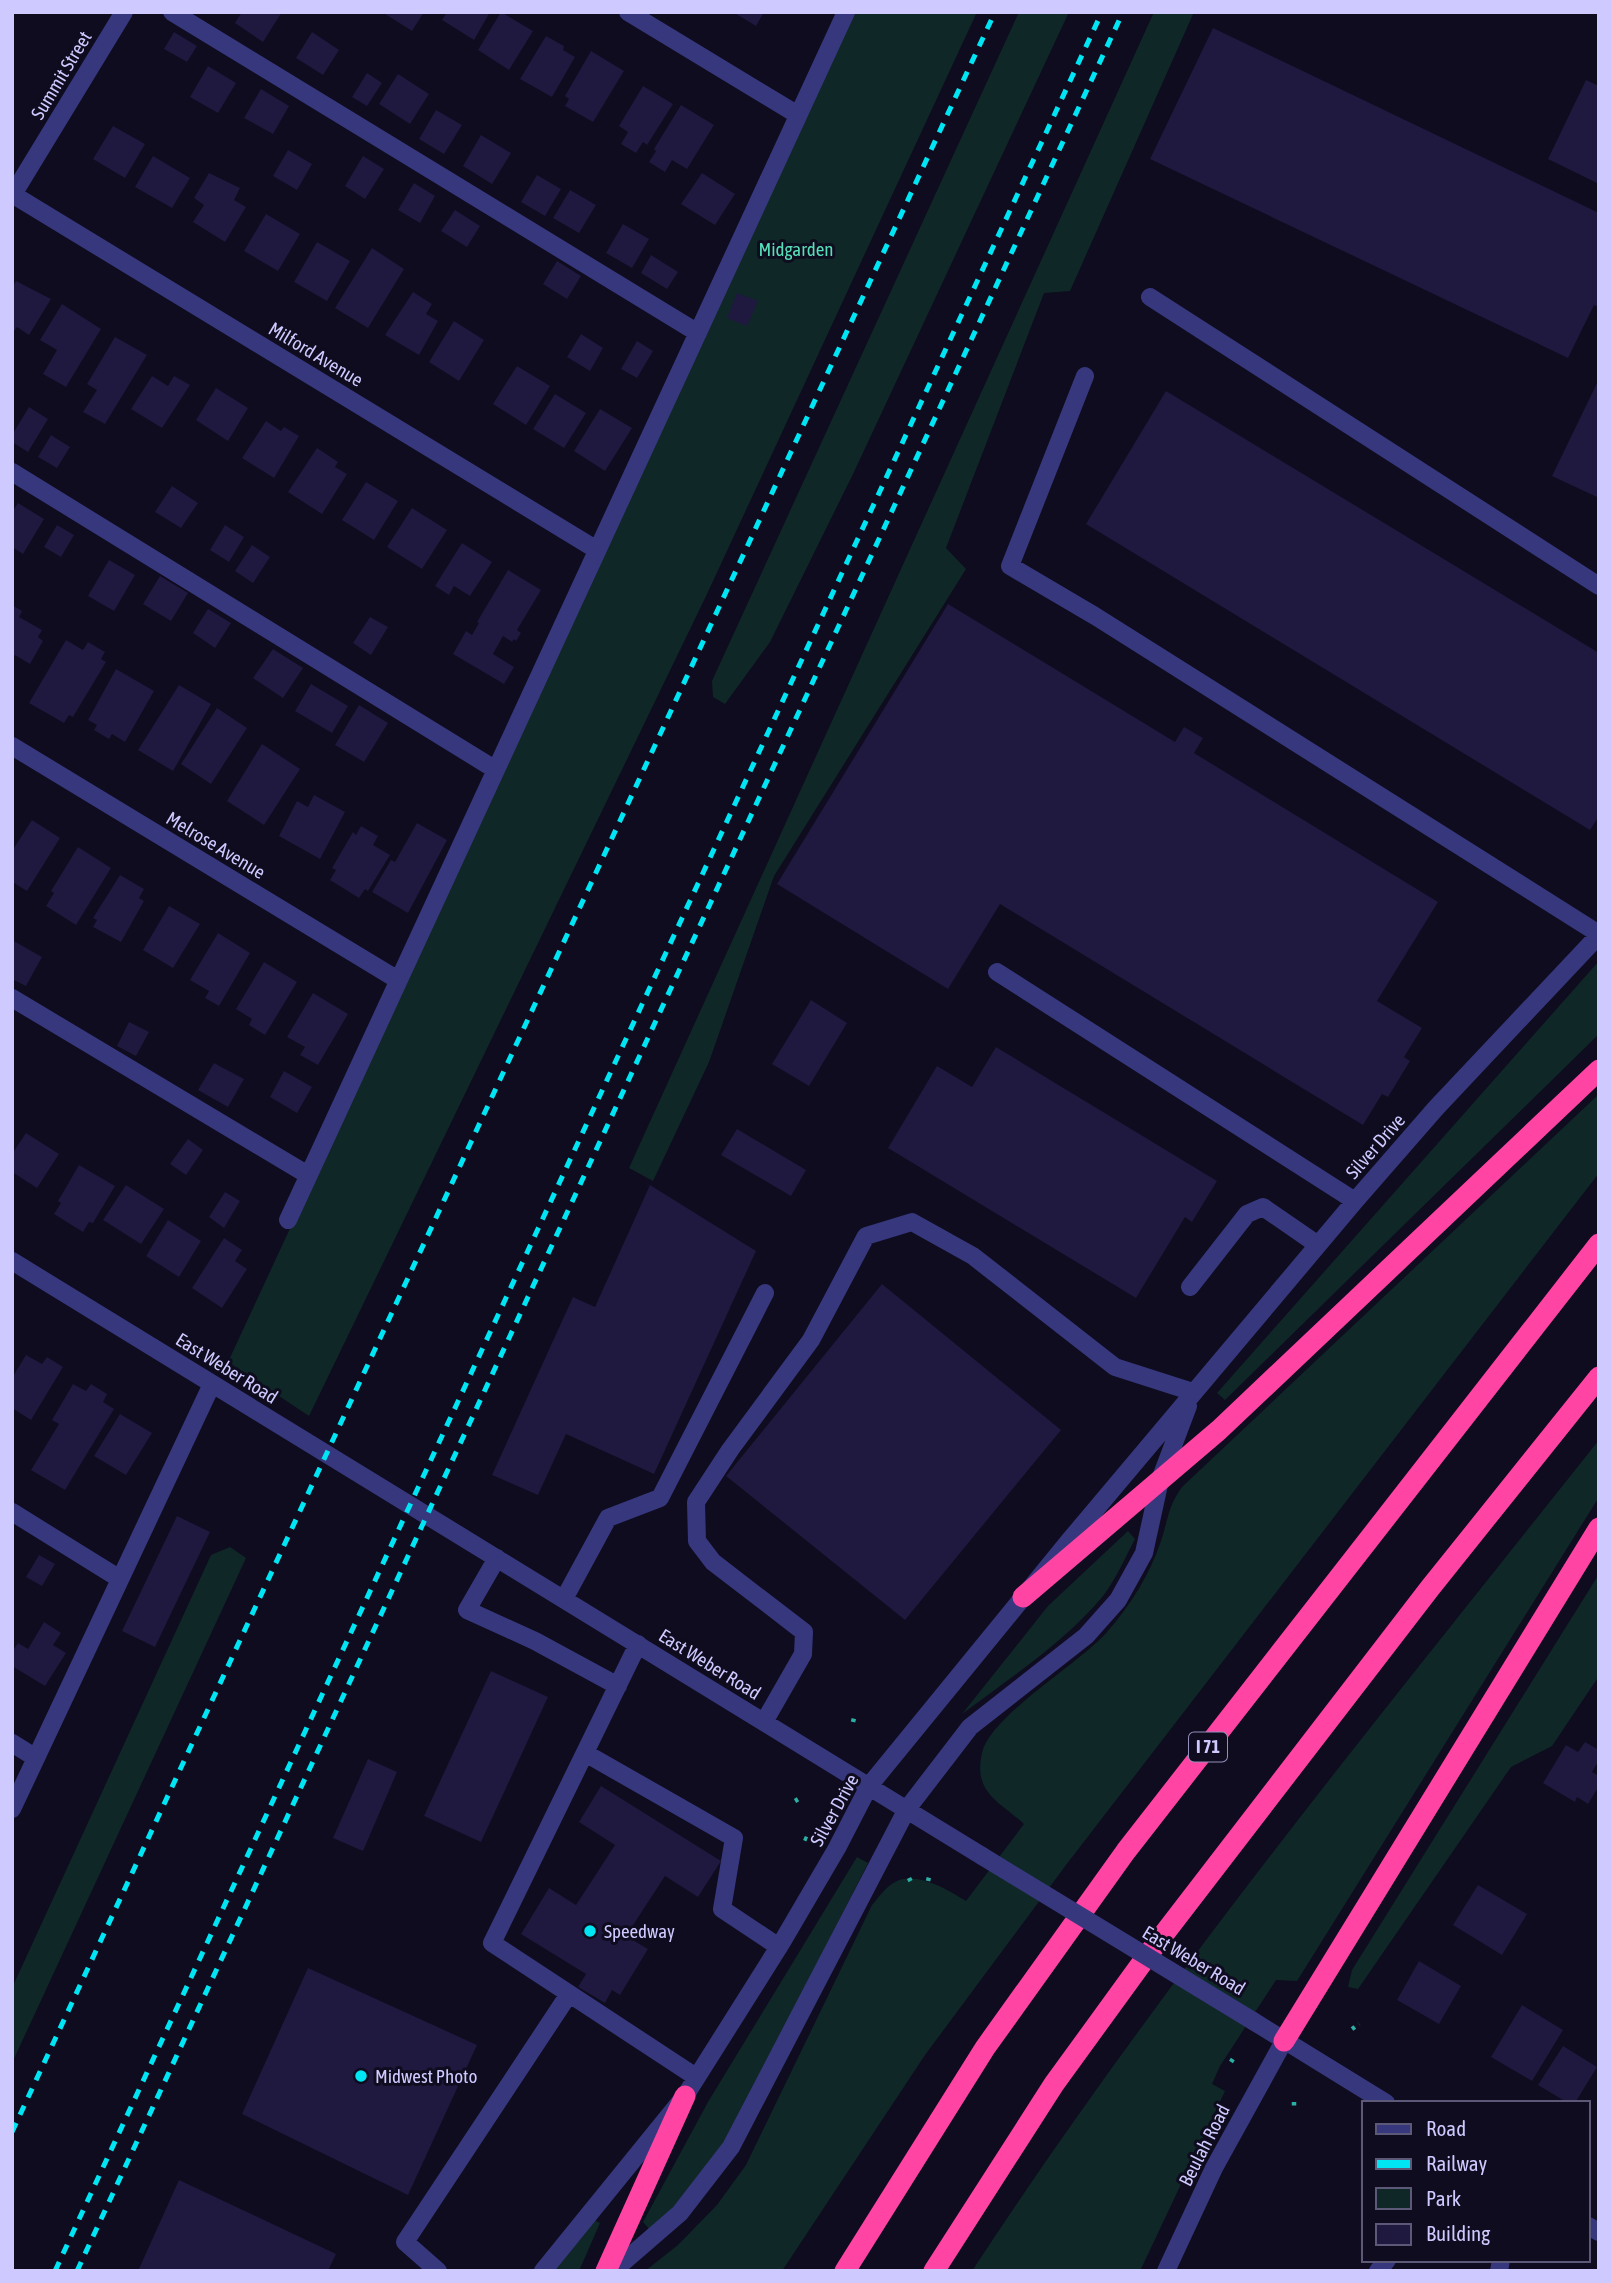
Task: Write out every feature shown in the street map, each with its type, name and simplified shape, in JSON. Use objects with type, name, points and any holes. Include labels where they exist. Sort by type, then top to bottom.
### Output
[{"type":"highway","points":[[1023,1597],[1219,1430],[1599,1070]]},
{"type":"highway","name":"I 71","points":[[845,2271],[985,2048],[1126,1851],[1599,1244]]},
{"type":"highway","points":[[933,2271],[1054,2084],[1147,1956],[1430,1588],[1599,1377]]},
{"type":"highway","points":[[1284,2040],[1599,1528]]},
{"type":"highway","points":[[606,2271],[690,2086]]},
{"type":"street","name":"Summit Street","points":[[13,195],[124,12]]},
{"type":"street","points":[[172,12],[698,333]]},
{"type":"street","points":[[628,12],[798,116]]},
{"type":"street","points":[[288,1220],[846,12]]},
{"type":"street","name":"Milford Avenue","points":[[13,195],[597,550]]},
{"type":"street","points":[[1150,297],[1599,586]]},
{"type":"street","points":[[1085,376],[1010,566],[1096,616],[1599,934]]},
{"type":"street","points":[[12,472],[496,770]]},
{"type":"street","name":"Melrose Avenue","points":[[12,746],[398,980]]},
{"type":"street","name":"Silver Drive","points":[[543,2271],[690,2086],[779,1947],[838,1848],[869,1786],[1193,1392],[1355,1200],[1436,1108],[1599,934]]},
{"type":"street","points":[[997,972],[1355,1200]]},
{"type":"street","points":[[12,998],[308,1175]]},
{"type":"street","points":[[1190,1287],[1247,1214],[1263,1207],[1318,1245]]},
{"type":"street","points":[[764,1722],[803,1654],[804,1632],[713,1562],[697,1541],[696,1502],[730,1450],[811,1340],[866,1236],[912,1222],[974,1256],[1115,1367],[1193,1392]]},
{"type":"street","name":"East Weber Road","points":[[12,1261],[1384,2101]]},
{"type":"street","points":[[564,1599],[608,1518],[660,1498],[765,1293]]},
{"type":"street","points":[[12,1809],[212,1384]]},
{"type":"street","name":"Silver Drive","points":[[613,2271],[680,2213],[731,2147],[907,1809],[970,1727],[1086,1636],[1118,1600],[1144,1553],[1160,1480],[1193,1392]]},
{"type":"street","points":[[12,1512],[121,1579]]},
{"type":"street","points":[[497,1558],[467,1610],[535,1641],[618,1686]]},
{"type":"street","points":[[638,1644],[492,1943],[569,1994],[690,2086]]},
{"type":"street","points":[[12,1743],[36,1758]]},
{"type":"street","points":[[585,1753],[734,1838],[722,1909],[779,1947]]},
{"type":"street","points":[[438,2271],[405,2242],[569,1994]]},
{"type":"street","name":"Beulah Road","points":[[1166,2271],[1214,2168],[1284,2040]]},
{"type":"path","points":[[804,1838],[811,1841]]},
{"type":"path","points":[[1352,2029],[1359,2024]]},
{"type":"path","points":[[1294,2102],[1294,2109]]},
{"type":"green space","name":"Midgarden","points":[[855,12],[977,12],[707,594],[309,1416],[228,1362]]},
{"type":"green space","points":[[1019,12],[1069,12],[853,474],[770,642],[725,704],[713,697],[712,681]]},
{"type":"green space","points":[[1154,12],[1194,12],[1070,291],[1044,293],[946,548],[966,569],[774,876],[709,1062],[653,1181],[629,1168]]},
{"type":"green space","points":[[1599,961],[1599,1034],[1225,1400],[1217,1393]]},
{"type":"green space","points":[[1599,1094],[1599,1173],[1066,1865],[925,2055],[782,2271],[645,2271],[678,2245],[717,2205],[746,2165],[872,1905],[880,1895],[897,1881],[914,1879],[933,1884],[966,1901],[1024,1824],[990,1795],[981,1778],[982,1753],[989,1738],[1018,1707],[1094,1645],[1124,1611],[1151,1565],[1171,1507],[1182,1487]]},
{"type":"green space","points":[[1599,1440],[1599,1497],[1297,1981],[1276,1980],[1220,2066],[1212,2084],[1225,2091],[1140,2271],[972,2271],[1045,2163],[1197,1952],[1356,1746]]},
{"type":"green space","points":[[1128,1531],[1135,1539],[1112,1583],[1088,1613],[1036,1659],[962,1714],[1048,1606]]},
{"type":"green space","points":[[230,1547],[246,1558],[12,2063],[12,1988],[211,1555]]},
{"type":"green space","points":[[1599,1574],[1599,1676],[1552,1746],[1511,1767],[1358,1989],[1348,1987],[1352,1970]]},
{"type":"green space","points":[[857,1857],[868,1863],[731,2134],[701,2178],[651,2231],[643,2222],[708,2102]]},
{"type":"green space","points":[[590,2218],[600,2223],[579,2271],[543,2271]]},
{"type":"building","points":[[242,12],[282,12],[263,42],[235,23]]},
{"type":"building","points":[[382,12],[424,12],[412,31]]},
{"type":"building","points":[[447,12],[490,12],[474,40],[442,20]]},
{"type":"building","points":[[501,12],[533,31],[509,70],[478,50]]},
{"type":"building","points":[[733,12],[764,12],[756,26]]},
{"type":"building","points":[[1213,28],[1599,213],[1599,307],[1594,305],[1568,358],[1150,159]]},
{"type":"building","points":[[174,32],[197,46],[187,62],[164,49]]},
{"type":"building","points":[[312,32],[339,50],[323,75],[296,58]]},
{"type":"building","points":[[546,36],[564,46],[563,50],[575,57],[552,97],[520,79]]},
{"type":"building","points":[[591,51],[624,71],[593,122],[565,106],[569,99],[565,96]]},
{"type":"building","points":[[208,66],[236,83],[218,113],[190,97]]},
{"type":"building","points":[[367,73],[382,83],[367,106],[352,97]]},
{"type":"building","points":[[398,74],[429,94],[410,124],[379,104]]},
{"type":"building","points":[[1586,80],[1599,86],[1599,184],[1548,159]]},
{"type":"building","points":[[643,86],[673,104],[647,145],[643,142],[636,153],[621,144],[628,132],[619,126]]},
{"type":"building","points":[[261,89],[289,106],[273,134],[244,118]]},
{"type":"building","points":[[681,105],[714,125],[687,169],[672,160],[665,172],[649,162]]},
{"type":"building","points":[[436,110],[462,125],[444,154],[419,139]]},
{"type":"building","points":[[113,126],[145,144],[125,178],[93,159]]},
{"type":"building","points":[[481,135],[511,153],[492,184],[463,166]]},
{"type":"building","points":[[288,150],[312,164],[297,190],[273,176]]},
{"type":"building","points":[[153,156],[190,178],[172,208],[135,187]]},
{"type":"building","points":[[363,156],[384,169],[365,199],[345,186]]},
{"type":"building","points":[[209,173],[240,188],[234,200],[246,207],[225,242],[193,222],[204,205],[194,198]]},
{"type":"building","points":[[702,173],[735,194],[715,225],[681,204]]},
{"type":"building","points":[[537,175],[561,189],[545,216],[521,202]]},
{"type":"building","points":[[414,183],[435,196],[420,223],[398,210]]},
{"type":"building","points":[[570,190],[596,205],[579,233],[553,218]]},
{"type":"building","points":[[455,210],[480,226],[467,247],[441,231]]},
{"type":"building","points":[[266,214],[300,234],[278,271],[244,251]]},
{"type":"building","points":[[623,224],[649,239],[632,268],[606,253]]},
{"type":"building","points":[[317,242],[350,261],[327,301],[294,282]]},
{"type":"building","points":[[372,248],[404,269],[368,328],[335,308]]},
{"type":"building","points":[[651,255],[678,272],[667,289],[641,273]]},
{"type":"building","points":[[557,261],[581,276],[567,299],[543,284]]},
{"type":"building","points":[[16,281],[51,299],[29,335],[17,327],[12,334],[12,288]]},
{"type":"building","points":[[413,292],[432,304],[426,314],[438,321],[419,355],[385,335]]},
{"type":"building","points":[[737,293],[758,301],[747,326],[727,318]]},
{"type":"building","points":[[62,304],[101,329],[66,387],[43,374],[57,350],[40,340]]},
{"type":"building","points":[[454,321],[484,340],[459,381],[429,362]]},
{"type":"building","points":[[581,334],[603,348],[590,371],[567,357]]},
{"type":"building","points":[[115,337],[147,355],[105,424],[83,412],[97,390],[87,384]]},
{"type":"building","points":[[637,341],[653,351],[637,378],[621,369]]},
{"type":"building","points":[[517,366],[550,386],[526,425],[493,404]]},
{"type":"building","points":[[152,376],[168,386],[174,376],[190,385],[162,428],[131,409]]},
{"type":"building","points":[[1599,379],[1599,498],[1552,476]]},
{"type":"building","points":[[216,388],[248,408],[228,441],[196,420]]},
{"type":"building","points":[[1166,391],[1599,653],[1599,816],[1590,830],[1086,524]]},
{"type":"building","points":[[555,394],[586,413],[564,448],[533,429]]},
{"type":"building","points":[[29,407],[48,419],[28,452],[12,442],[12,435]]},
{"type":"building","points":[[600,409],[632,428],[605,471],[574,451]]},
{"type":"building","points":[[266,421],[281,431],[284,427],[299,436],[274,478],[242,458]]},
{"type":"building","points":[[51,435],[70,447],[57,468],[38,457]]},
{"type":"building","points":[[317,448],[338,462],[335,467],[347,474],[322,514],[288,492]]},
{"type":"building","points":[[366,482],[398,501],[374,540],[342,520]]},
{"type":"building","points":[[172,486],[198,503],[181,528],[155,512]]},
{"type":"building","points":[[18,503],[44,519],[23,554],[12,547],[12,512]]},
{"type":"building","points":[[412,508],[447,530],[422,569],[387,547]]},
{"type":"building","points":[[57,525],[74,535],[61,557],[44,547]]},
{"type":"building","points":[[225,525],[244,537],[229,562],[210,550]]},
{"type":"building","points":[[462,543],[492,562],[470,596],[454,586],[449,595],[435,586]]},
{"type":"building","points":[[252,545],[270,557],[253,583],[235,571]]},
{"type":"building","points":[[109,560],[135,575],[114,611],[88,596]]},
{"type":"building","points":[[508,570],[541,590],[517,630],[521,633],[516,641],[514,639],[512,642],[503,636],[493,654],[514,667],[504,684],[453,654],[466,631],[472,635]]},
{"type":"building","points":[[160,576],[188,593],[171,621],[143,604]]},
{"type":"building","points":[[948,604],[1175,742],[1184,727],[1203,738],[1194,753],[1438,902],[1377,1001],[1422,1028],[1404,1057],[1410,1061],[1388,1097],[1382,1094],[1363,1125],[1000,904],[948,989],[777,884]]},
{"type":"building","points":[[12,605],[22,611],[19,617],[42,630],[38,637],[43,641],[30,664],[15,655],[12,659]]},
{"type":"building","points":[[208,609],[231,623],[215,648],[193,633]]},
{"type":"building","points":[[370,617],[388,627],[371,655],[353,643]]},
{"type":"building","points":[[66,640],[83,650],[88,642],[105,652],[101,659],[106,662],[73,717],[69,715],[64,723],[29,703]]},
{"type":"building","points":[[273,649],[303,668],[283,698],[253,678]]},
{"type":"building","points":[[116,669],[154,691],[125,742],[112,734],[109,739],[94,730],[97,725],[88,720]]},
{"type":"building","points":[[311,684],[348,706],[332,733],[295,711]]},
{"type":"building","points":[[179,685],[211,704],[173,771],[138,750]]},
{"type":"building","points":[[359,705],[388,723],[364,762],[335,745]]},
{"type":"building","points":[[217,708],[247,728],[211,784],[181,764]]},
{"type":"building","points":[[262,744],[300,769],[264,825],[227,801]]},
{"type":"building","points":[[314,795],[345,812],[320,859],[279,836],[297,801],[308,807]]},
{"type":"building","points":[[32,820],[60,838],[27,891],[14,883],[12,886],[12,851]]},
{"type":"building","points":[[417,823],[447,840],[408,913],[372,892],[391,860],[395,862]]},
{"type":"building","points":[[361,826],[378,836],[373,845],[390,855],[368,891],[365,889],[359,898],[330,880],[336,870],[332,868],[353,832],[356,835]]},
{"type":"building","points":[[78,847],[111,868],[76,925],[46,906],[54,893],[51,891]]},
{"type":"building","points":[[120,875],[144,889],[139,898],[144,901],[121,942],[93,927],[97,920],[93,918]]},
{"type":"building","points":[[169,906],[200,924],[173,968],[143,950]]},
{"type":"building","points":[[218,933],[250,953],[219,1006],[205,998],[209,991],[190,980]]},
{"type":"building","points":[[12,940],[42,957],[26,986],[12,979]]},
{"type":"building","points":[[264,962],[297,982],[265,1035],[249,1025],[252,1019],[236,1009]]},
{"type":"building","points":[[313,993],[348,1014],[318,1065],[300,1055],[305,1047],[287,1037]]},
{"type":"building","points":[[811,1000],[847,1023],[809,1086],[772,1064]]},
{"type":"building","points":[[129,1022],[149,1032],[136,1056],[117,1046]]},
{"type":"building","points":[[996,1047],[1217,1181],[1192,1222],[1185,1217],[1136,1298],[888,1148],[937,1066],[972,1087]]},
{"type":"building","points":[[214,1063],[244,1079],[228,1107],[198,1090]]},
{"type":"building","points":[[284,1071],[312,1087],[297,1113],[270,1097]]},
{"type":"building","points":[[737,1129],[806,1170],[791,1196],[721,1155]]},
{"type":"building","points":[[26,1133],[59,1154],[37,1188],[12,1172],[12,1154]]},
{"type":"building","points":[[188,1139],[203,1150],[186,1175],[170,1164]]},
{"type":"building","points":[[79,1165],[115,1186],[93,1223],[89,1222],[83,1232],[54,1214],[61,1203],[58,1201]]},
{"type":"building","points":[[126,1185],[164,1209],[141,1244],[103,1220]]},
{"type":"building","points":[[650,1185],[756,1251],[654,1474],[566,1434],[538,1495],[492,1475],[573,1297],[595,1307]]},
{"type":"building","points":[[225,1192],[240,1201],[224,1228],[209,1217]]},
{"type":"building","points":[[168,1220],[201,1241],[179,1277],[146,1256]]},
{"type":"building","points":[[224,1238],[242,1250],[235,1261],[247,1269],[222,1308],[192,1288]]},
{"type":"building","points":[[882,1284],[1061,1430],[905,1620],[726,1476]]},
{"type":"building","points":[[26,1355],[42,1364],[47,1357],[63,1367],[31,1420],[12,1408],[12,1378]]},
{"type":"building","points":[[73,1384],[86,1391],[91,1384],[107,1394],[103,1402],[114,1409],[65,1490],[31,1470],[59,1424],[52,1420]]},
{"type":"building","points":[[120,1414],[152,1433],[126,1475],[94,1456]]},
{"type":"building","points":[[177,1516],[210,1532],[155,1647],[122,1631]]},
{"type":"building","points":[[39,1555],[55,1564],[42,1586],[26,1577]]},
{"type":"building","points":[[44,1622],[61,1633],[53,1645],[66,1653],[45,1686],[12,1666],[12,1652],[18,1643],[28,1649]]},
{"type":"building","points":[[491,1671],[548,1697],[481,1842],[424,1816]]},
{"type":"building","points":[[1585,1742],[1599,1750],[1599,1760],[1592,1772],[1599,1776],[1599,1786],[1588,1804],[1577,1797],[1575,1802],[1543,1783],[1566,1745],[1578,1752]]},
{"type":"building","points":[[368,1759],[397,1772],[363,1851],[333,1838]]},
{"type":"building","points":[[601,1786],[721,1861],[698,1897],[665,1876],[626,1936],[648,1949],[620,1995],[612,1990],[605,2003],[578,1987],[586,1974],[521,1934],[549,1888],[576,1905],[615,1845],[579,1822]]},
{"type":"building","points":[[1478,1885],[1527,1914],[1502,1955],[1453,1925]]},
{"type":"building","points":[[1419,1961],[1461,1986],[1439,2024],[1397,2000]]},
{"type":"building","name":"Midwest Photo","points":[[308,1968],[477,2045],[408,2195],[242,2114]]},
{"type":"building","points":[[1522,2005],[1563,2030],[1532,2081],[1491,2057]]},
{"type":"building","points":[[1563,2046],[1597,2067],[1576,2101],[1565,2101],[1538,2085]]},
{"type":"building","points":[[179,2180],[336,2254],[328,2271],[138,2271]]},
{"type":"railway","points":[[12,2132],[995,12]]},
{"type":"railway","points":[[55,2271],[1102,12]]},
{"type":"railway","points":[[77,2271],[1123,12]]},
{"type":"place","name":"Speedway","points":[[590,1931]]},
{"type":"place","name":"Midwest Photo","points":[[361,2076]]}]
